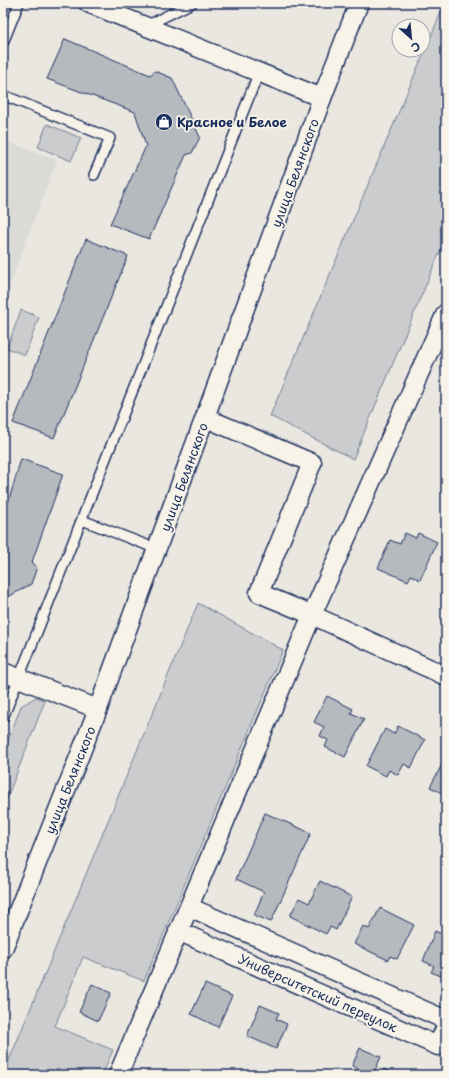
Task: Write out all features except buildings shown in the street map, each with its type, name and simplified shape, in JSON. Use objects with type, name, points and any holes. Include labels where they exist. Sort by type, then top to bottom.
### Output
[{"type":"street","points":[[88,3],[322,98]]},
{"type":"street","name":"улица Белянского","points":[[3,949],[98,709],[206,418],[322,98],[359,3]]},
{"type":"street","points":[[118,1075],[312,615],[446,316]]},
{"type":"street","points":[[206,418],[312,463],[259,593],[312,615],[446,676]]},
{"type":"street","points":[[11,676],[98,709]]},
{"type":"street","name":"Университетский переулок","points":[[189,907],[446,1020]]},
{"type":"street","name":"Университетский переулок","points":[[178,931],[438,1046],[446,1026]]},
{"type":"lane","points":[[3,43],[6,26],[19,3]]},
{"type":"lane","points":[[146,26],[192,3]]},
{"type":"lane","points":[[3,718],[11,676],[82,520],[259,72]]},
{"type":"lane","points":[[3,95],[110,138],[94,175]]},
{"type":"lane","points":[[82,520],[157,549]]},
{"type":"shaded area","points":[[446,3],[446,237],[353,459],[270,416],[422,58],[431,58],[431,36]]},
{"type":"shaded area","points":[[47,124],[81,138],[71,161],[38,147]]},
{"type":"shaded area","points":[[3,140],[57,160],[3,302]]},
{"type":"shaded area","points":[[21,310],[39,317],[25,355],[7,348]]},
{"type":"shaded area","points":[[198,603],[283,650],[144,981],[83,957],[55,1026],[113,1050],[102,1075],[3,1075]]},
{"type":"shaded area","points":[[36,697],[45,701],[3,808],[3,754],[21,706]]},
{"type":"place","name":"Красное и Белое","points":[[164,122]]}]
